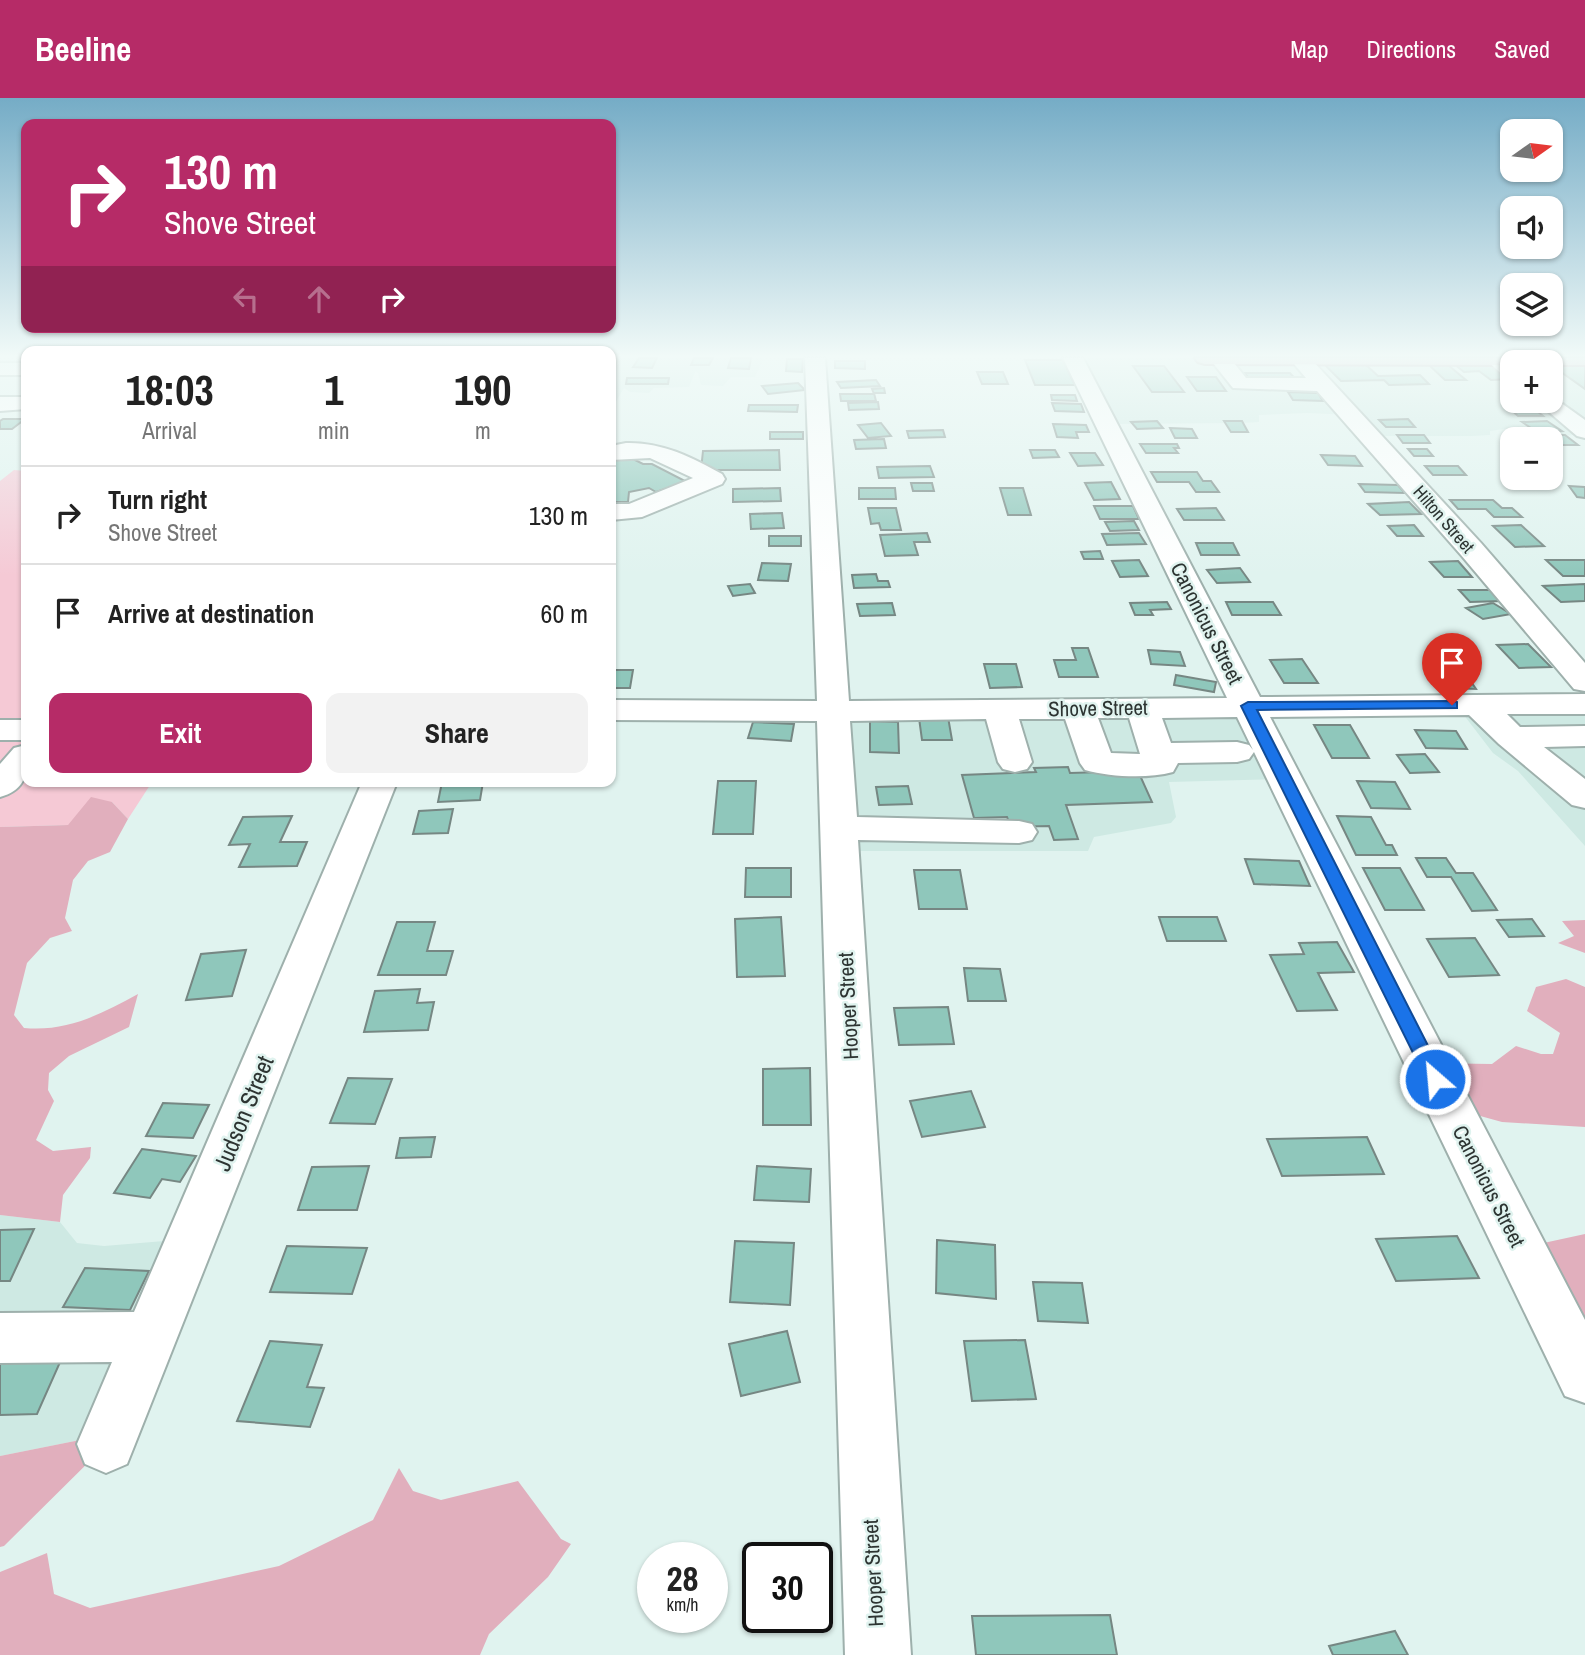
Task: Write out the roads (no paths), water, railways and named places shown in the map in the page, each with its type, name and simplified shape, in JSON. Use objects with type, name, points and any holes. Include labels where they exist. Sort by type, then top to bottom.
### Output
[{"type":"street","name":"Hooper Street","points":[[818,431],[878,1655]]},
{"type":"street","name":"Canonicus Street","points":[[1110,431],[1585,1377]]},
{"type":"street","name":"Hilton Street","points":[[1364,431],[1585,682]]},
{"type":"street","points":[[616,452],[632,447],[662,452],[713,479],[633,512],[616,512]]},
{"type":"street","name":"Shove Street","points":[[616,710],[832,711],[1585,704]]},
{"type":"street","points":[[1478,705],[1511,737],[1585,797]]},
{"type":"street","points":[[1078,708],[1097,763],[1161,765],[1143,707]]},
{"type":"street","points":[[999,709],[1015,762]]},
{"type":"street","points":[[0,730],[21,730]]},
{"type":"street","points":[[1511,737],[1585,736]]},
{"type":"street","points":[[1158,753],[1237,752]]},
{"type":"street","points":[[0,786],[21,761]]},
{"type":"street","name":"Judson Street","points":[[106,1444],[378,787]]},
{"type":"street","points":[[838,828],[1019,832]]},
{"type":"street","points":[[0,1338],[151,1336]]}]
